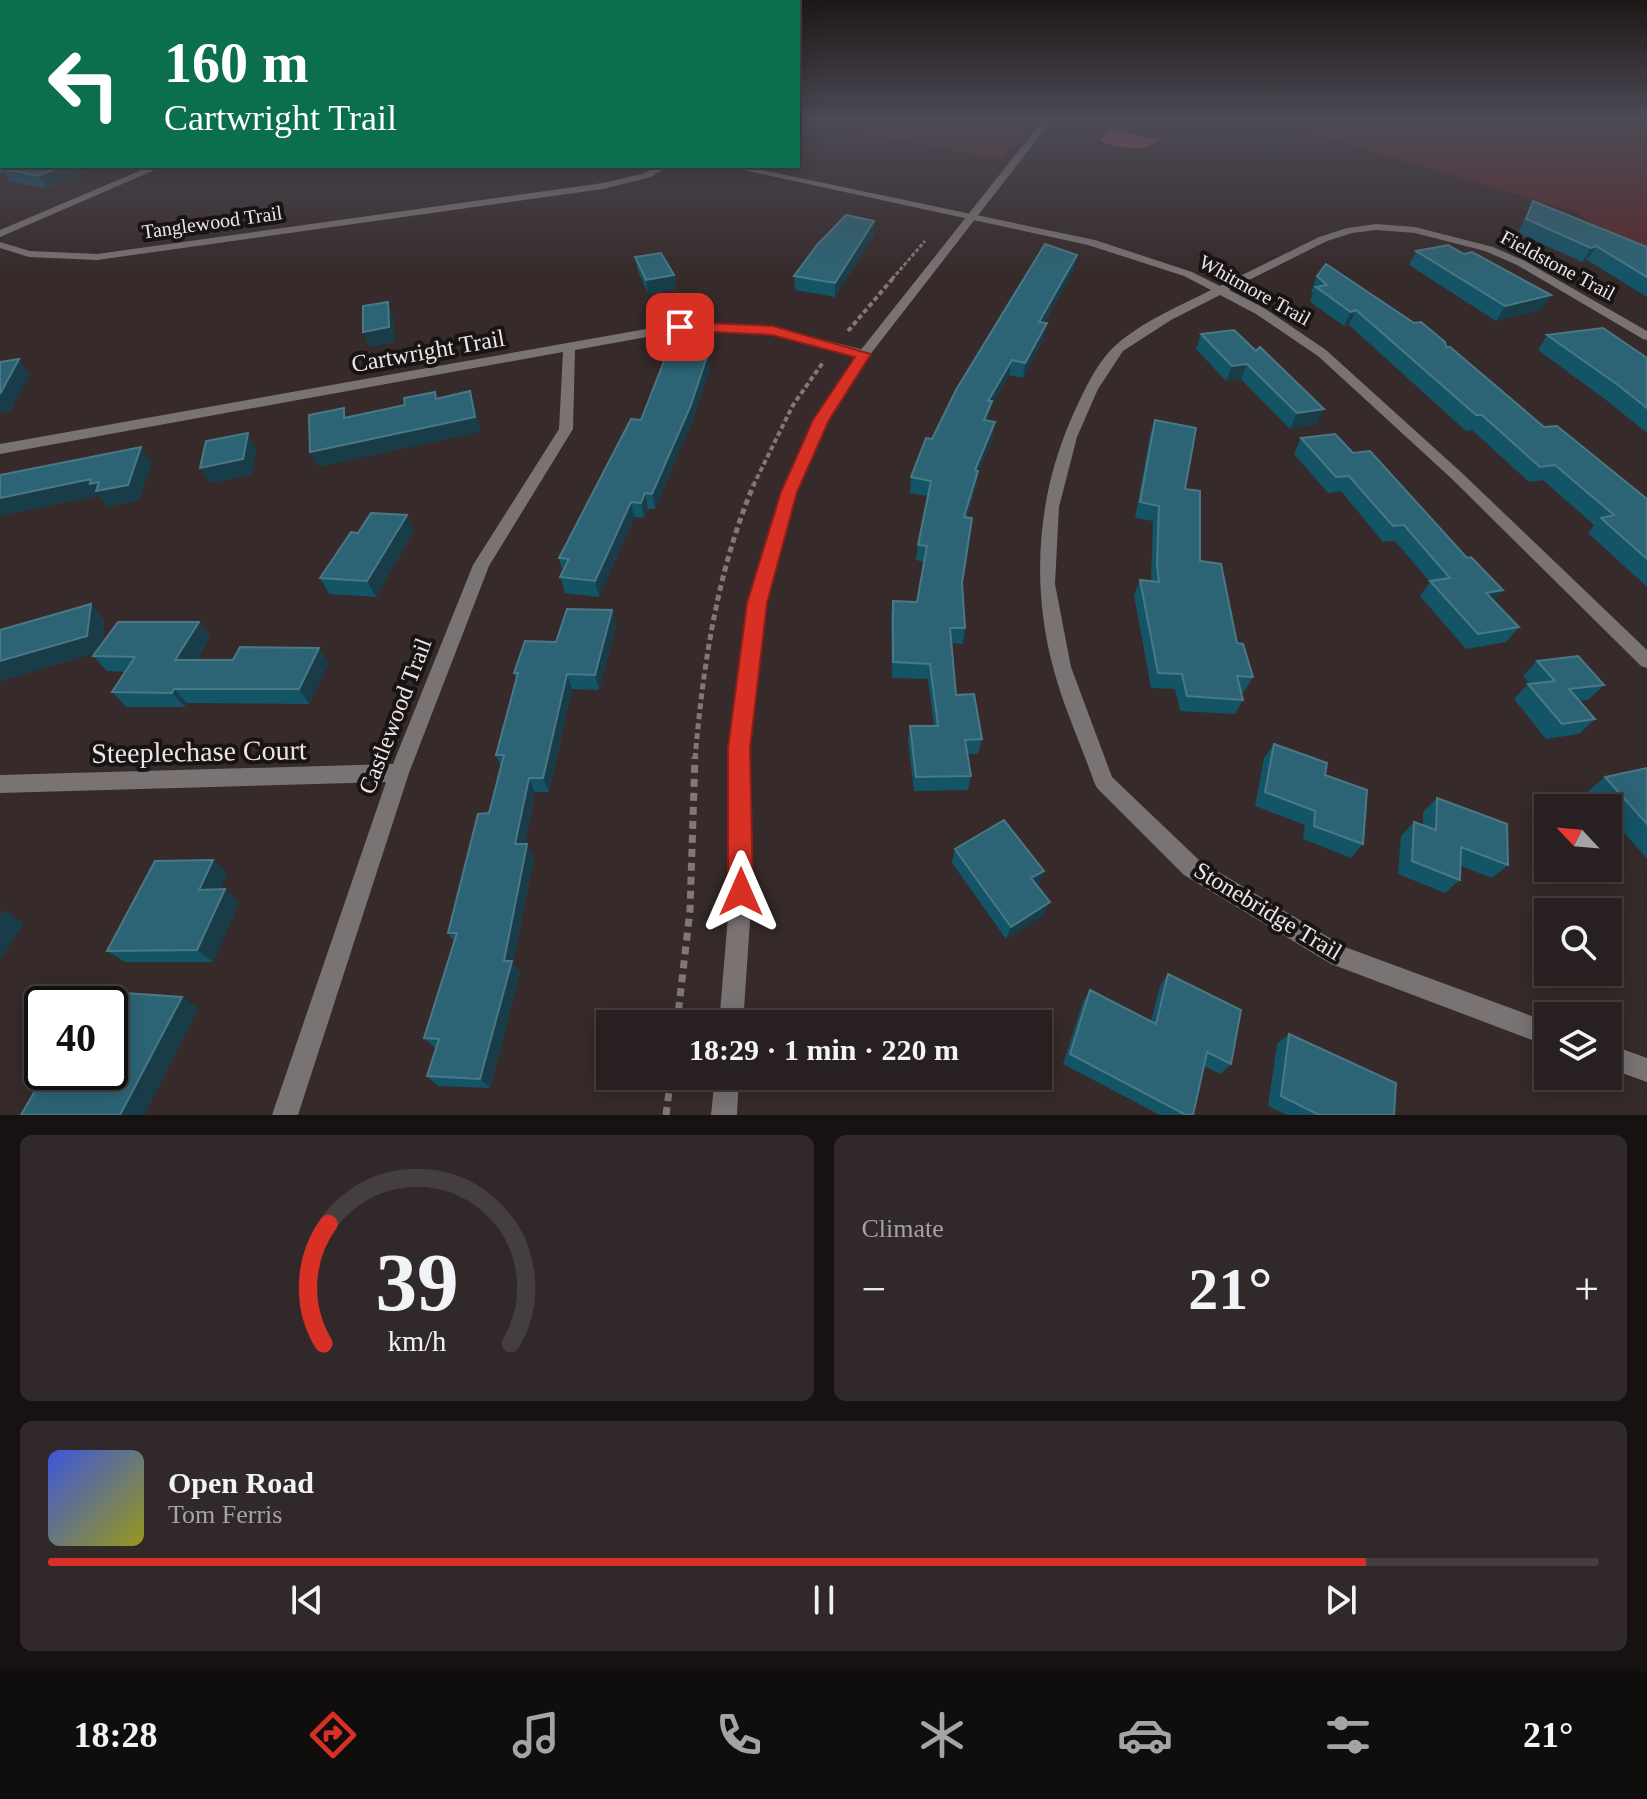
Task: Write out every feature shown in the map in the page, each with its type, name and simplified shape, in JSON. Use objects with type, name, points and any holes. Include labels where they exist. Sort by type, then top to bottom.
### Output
[{"type":"street","points":[[0,234],[145,172]]},
{"type":"street","name":"Tanglewood Trail","points":[[0,245],[29,254],[97,257],[603,186],[653,172]]},
{"type":"street","name":"Whitmore Trail","points":[[759,172],[1091,242],[1150,260],[1223,291],[1260,311],[1322,353],[1457,476],[1647,661]]},
{"type":"street","points":[[732,1010],[741,892],[739,748],[757,603],[789,492],[821,420],[864,354],[1008,172]]},
{"type":"street","name":"Fieldstone Trail","points":[[1223,291],[1323,239],[1351,230],[1376,227],[1415,230],[1463,241],[1510,258],[1647,336]]},
{"type":"street","name":"Stonebridge Trail","points":[[1223,291],[1167,317],[1119,348],[1091,389],[1070,437],[1051,507],[1047,584],[1062,667],[1104,782],[1192,868],[1339,956],[1534,1029]]},
{"type":"street","name":"Cartwright Trail","points":[[0,449],[680,327],[773,331],[864,354]]},
{"type":"street","name":"Castlewood Trail","points":[[285,1115],[399,773],[481,565],[566,429],[569,349]]},
{"type":"street","name":"Steeplechase Court","points":[[0,784],[399,773]]},
{"type":"street","points":[[1622,1061],[1647,1070]]},
{"type":"street","points":[[724,1115],[726,1090]]},
{"type":"path","points":[[666,1115],[669,1090]]},
{"type":"shaded area","points":[[1441,172],[1647,172],[1647,253],[1572,211]]},
{"type":"building","points":[[19,172],[48,172],[38,176]]},
{"type":"building","points":[[1533,201],[1647,247],[1647,277],[1596,246],[1591,248],[1526,219]]},
{"type":"building","points":[[846,215],[874,221],[835,283],[794,276],[817,245]]},
{"type":"building","points":[[1045,244],[1077,255],[1039,322],[1047,323],[1025,363],[1012,360],[988,401],[992,401],[984,420],[995,422],[975,470],[978,471],[964,517],[972,518],[962,583],[965,628],[950,628],[956,695],[974,694],[982,739],[965,740],[971,776],[916,777],[910,726],[938,726],[930,664],[893,662],[893,601],[917,602],[927,546],[918,545],[931,481],[911,477],[926,438],[932,439],[956,390]]},
{"type":"building","points":[[1448,245],[1464,254],[1472,252],[1551,295],[1505,306],[1416,251]]},
{"type":"building","points":[[661,253],[674,275],[646,280],[635,257]]},
{"type":"building","points":[[1326,264],[1414,323],[1421,322],[1445,342],[1446,347],[1450,347],[1544,427],[1557,426],[1647,499],[1647,559],[1601,518],[1614,515],[1555,465],[1540,467],[1356,310],[1351,312],[1316,287],[1327,285],[1317,276]]},
{"type":"building","points":[[388,302],[389,327],[363,332],[363,306]]},
{"type":"building","points":[[1603,328],[1647,358],[1647,408],[1547,335]]},
{"type":"building","points":[[1234,330],[1256,351],[1260,347],[1324,409],[1297,413],[1247,364],[1232,366],[1201,334]]},
{"type":"building","points":[[668,351],[708,353],[691,405],[652,494],[645,493],[641,503],[631,502],[595,581],[560,577],[569,559],[559,558],[631,419],[641,420]]},
{"type":"building","points":[[19,359],[0,394],[0,362]]},
{"type":"building","points":[[470,391],[475,417],[310,452],[309,415],[344,408],[344,418],[405,405],[404,398],[435,392],[436,399]]},
{"type":"building","points":[[1155,420],[1196,428],[1185,489],[1200,491],[1200,561],[1221,564],[1237,643],[1243,644],[1253,677],[1237,676],[1243,700],[1187,696],[1182,674],[1158,673],[1140,580],[1159,582],[1159,506],[1140,502]]},
{"type":"building","points":[[248,433],[243,459],[200,468],[206,441]]},
{"type":"building","points":[[1335,434],[1353,453],[1370,451],[1467,558],[1471,557],[1503,590],[1486,593],[1519,627],[1478,634],[1430,581],[1450,578],[1404,525],[1393,526],[1349,476],[1336,477],[1301,438]]},
{"type":"building","points":[[141,447],[128,485],[96,491],[99,482],[90,484],[91,479],[0,498],[0,475]]},
{"type":"building","points":[[371,513],[407,515],[367,581],[320,578],[351,532],[358,533]]},
{"type":"building","points":[[91,604],[87,636],[0,661],[0,630]]},
{"type":"building","points":[[567,609],[612,610],[595,675],[567,674],[543,778],[529,778],[515,844],[527,844],[504,961],[512,961],[480,1079],[427,1076],[439,1039],[424,1038],[457,933],[448,933],[478,814],[489,813],[504,755],[496,755],[518,673],[514,673],[525,641],[556,642]]},
{"type":"building","points":[[118,622],[199,622],[175,660],[233,660],[240,647],[319,648],[299,689],[112,692],[135,657],[93,656]]},
{"type":"building","points":[[1578,656],[1604,685],[1569,689],[1595,719],[1562,724],[1528,684],[1555,681],[1537,661]]},
{"type":"building","points":[[1274,744],[1327,763],[1325,775],[1367,790],[1363,844],[1314,826],[1315,811],[1265,792]]},
{"type":"building","points":[[1647,768],[1647,824],[1622,794],[1605,777]]},
{"type":"building","points":[[1437,798],[1507,824],[1508,865],[1461,847],[1460,880],[1412,861],[1414,822],[1436,830]]},
{"type":"building","points":[[1004,820],[1044,871],[1031,878],[1050,902],[1011,927],[955,849]]},
{"type":"building","points":[[213,860],[199,890],[225,889],[197,950],[107,951],[155,861]]},
{"type":"building","points":[[1168,974],[1241,1010],[1231,1064],[1207,1052],[1193,1115],[1186,1115],[1070,1054],[1090,990],[1156,1024]]},
{"type":"building","points":[[128,993],[182,997],[120,1115],[21,1115],[36,1090],[128,1090]]},
{"type":"building","points":[[1289,1034],[1396,1083],[1394,1115],[1319,1115],[1281,1096]]},
{"type":"route","points":[[680,327],[773,331],[864,354],[821,420],[789,492],[757,603],[739,748],[741,892]]}]
